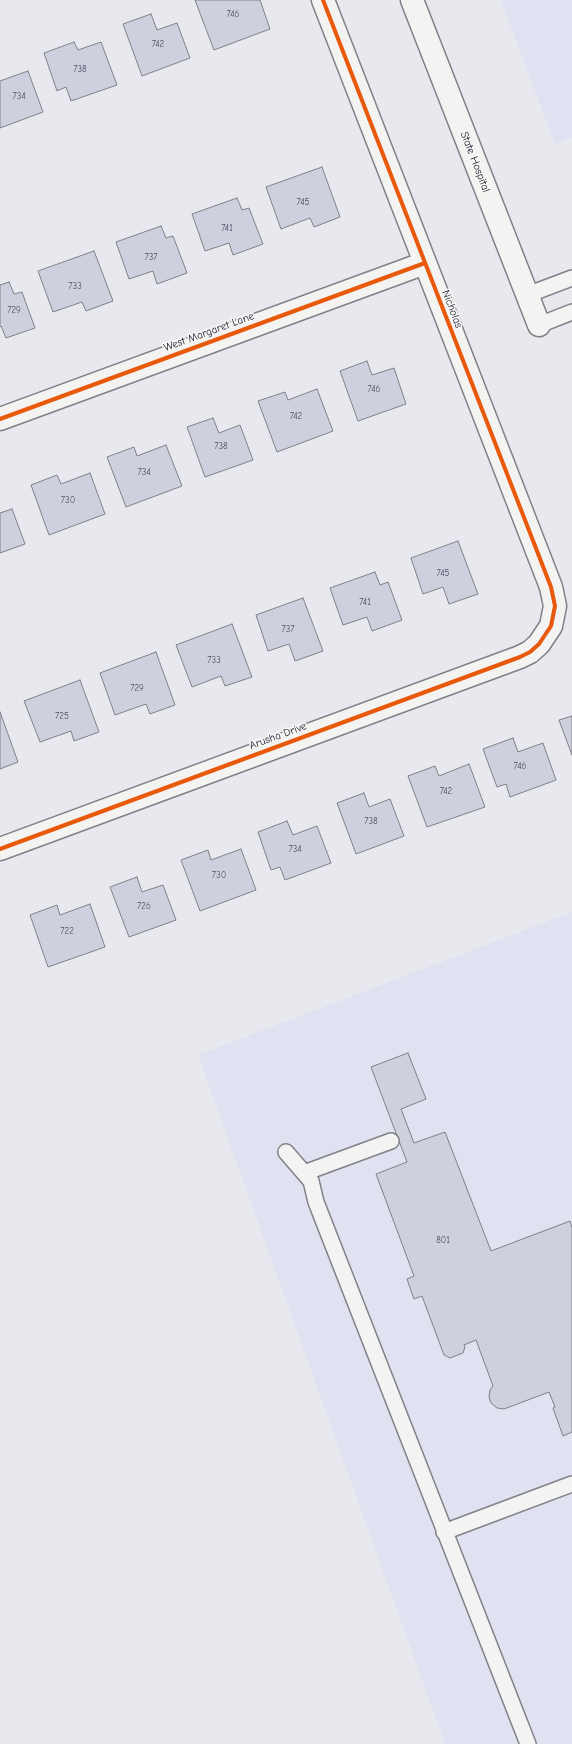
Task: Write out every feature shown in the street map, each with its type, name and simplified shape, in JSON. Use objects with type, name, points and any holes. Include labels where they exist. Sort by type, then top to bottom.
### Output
[{"type":"street","name":"Nicholas","points":[[323,0],[551,587],[555,606],[551,626]]},
{"type":"street","name":"State Hospital","points":[[412,0],[539,325]]},
{"type":"street","name":"West Margaret Lane","points":[[0,419],[425,263]]},
{"type":"street","name":"Arusha Drive","points":[[0,848],[520,657],[530,652],[539,644],[551,626]]},
{"type":"lane","points":[[527,295],[572,278]]},
{"type":"lane","points":[[539,325],[572,312]]},
{"type":"lane","points":[[304,1173],[391,1141]]},
{"type":"lane","points":[[286,1152],[311,1181],[316,1202],[528,1744]]},
{"type":"lane","points":[[444,1532],[572,1484]]},
{"type":"shaded area","points":[[501,0],[572,0],[572,137],[555,144]]},
{"type":"shaded area","points":[[572,912],[572,1744],[445,1744],[198,1055]]},
{"type":"building","points":[[195,0],[260,0],[270,29],[214,50]]},
{"type":"building","points":[[151,14],[157,30],[177,23],[190,58],[142,76],[123,24]]},
{"type":"building","points":[[74,42],[78,50],[101,42],[117,85],[71,101],[66,87],[57,91],[44,53]]},
{"type":"building","points":[[28,71],[43,112],[0,128],[0,81]]},
{"type":"building","points":[[322,167],[340,217],[314,227],[310,218],[281,229],[266,187]]},
{"type":"building","points":[[237,198],[242,210],[249,208],[263,244],[233,255],[229,243],[205,251],[192,214]]},
{"type":"building","points":[[161,226],[166,238],[173,236],[187,273],[157,284],[153,271],[129,279],[116,242]]},
{"type":"building","points":[[94,251],[113,301],[86,311],[82,302],[53,312],[38,271]]},
{"type":"building","points":[[9,282],[14,294],[22,292],[35,328],[6,338],[1,326],[0,327],[0,285]]},
{"type":"building","points":[[367,361],[372,375],[394,368],[406,404],[358,421],[340,371]]},
{"type":"building","points":[[317,389],[333,431],[277,452],[258,401],[285,392],[288,400]]},
{"type":"building","points":[[213,418],[219,433],[240,425],[253,460],[205,477],[187,427]]},
{"type":"building","points":[[166,445],[182,486],[126,507],[107,457],[134,447],[137,456]]},
{"type":"building","points":[[90,473],[105,514],[49,535],[31,485],[57,475],[61,484]]},
{"type":"building","points":[[12,509],[25,544],[0,553],[0,513]]},
{"type":"building","points":[[458,541],[478,594],[449,604],[443,587],[423,594],[411,558]]},
{"type":"building","points":[[375,572],[380,585],[388,582],[402,620],[372,631],[367,617],[343,625],[330,588]]},
{"type":"building","points":[[303,598],[323,651],[295,661],[289,644],[268,651],[256,615]]},
{"type":"building","points":[[232,624],[252,677],[225,686],[221,676],[192,687],[176,645]]},
{"type":"building","points":[[156,652],[175,705],[150,714],[146,704],[115,715],[100,673]]},
{"type":"building","points":[[80,680],[99,732],[74,741],[71,731],[40,742],[24,701]]},
{"type":"building","points":[[0,712],[18,762],[0,769]]},
{"type":"building","points":[[572,716],[572,755],[559,720]]},
{"type":"building","points":[[513,738],[518,752],[543,743],[556,780],[510,797],[506,784],[497,787],[483,749]]},
{"type":"building","points":[[469,764],[485,807],[427,827],[408,776],[435,766],[439,776]]},
{"type":"building","points":[[364,793],[369,807],[390,799],[404,836],[356,854],[337,803]]},
{"type":"building","points":[[287,821],[293,835],[317,826],[331,863],[285,880],[280,867],[271,870],[258,832]]},
{"type":"building","points":[[241,849],[256,890],[200,911],[181,860],[208,850],[211,860]]},
{"type":"building","points":[[137,877],[142,892],[163,885],[176,920],[129,937],[110,887]]},
{"type":"building","points":[[90,904],[105,947],[48,967],[30,915],[57,905],[60,915]]},
{"type":"building","points":[[408,1053],[426,1099],[401,1109],[414,1143],[445,1132],[491,1251],[570,1221],[572,1228],[572,1432],[563,1436],[549,1392],[504,1409],[497,1408],[491,1403],[489,1397],[490,1390],[493,1386],[476,1340],[464,1345],[465,1347],[463,1353],[450,1358],[444,1355],[422,1296],[414,1299],[407,1279],[414,1276],[376,1174],[407,1162],[371,1067]]},
{"type":"cycle path","points":[[0,849],[520,657],[530,652],[539,644],[551,626],[555,606],[551,587],[323,0]]},
{"type":"cycle path","points":[[0,419],[425,263]]}]
